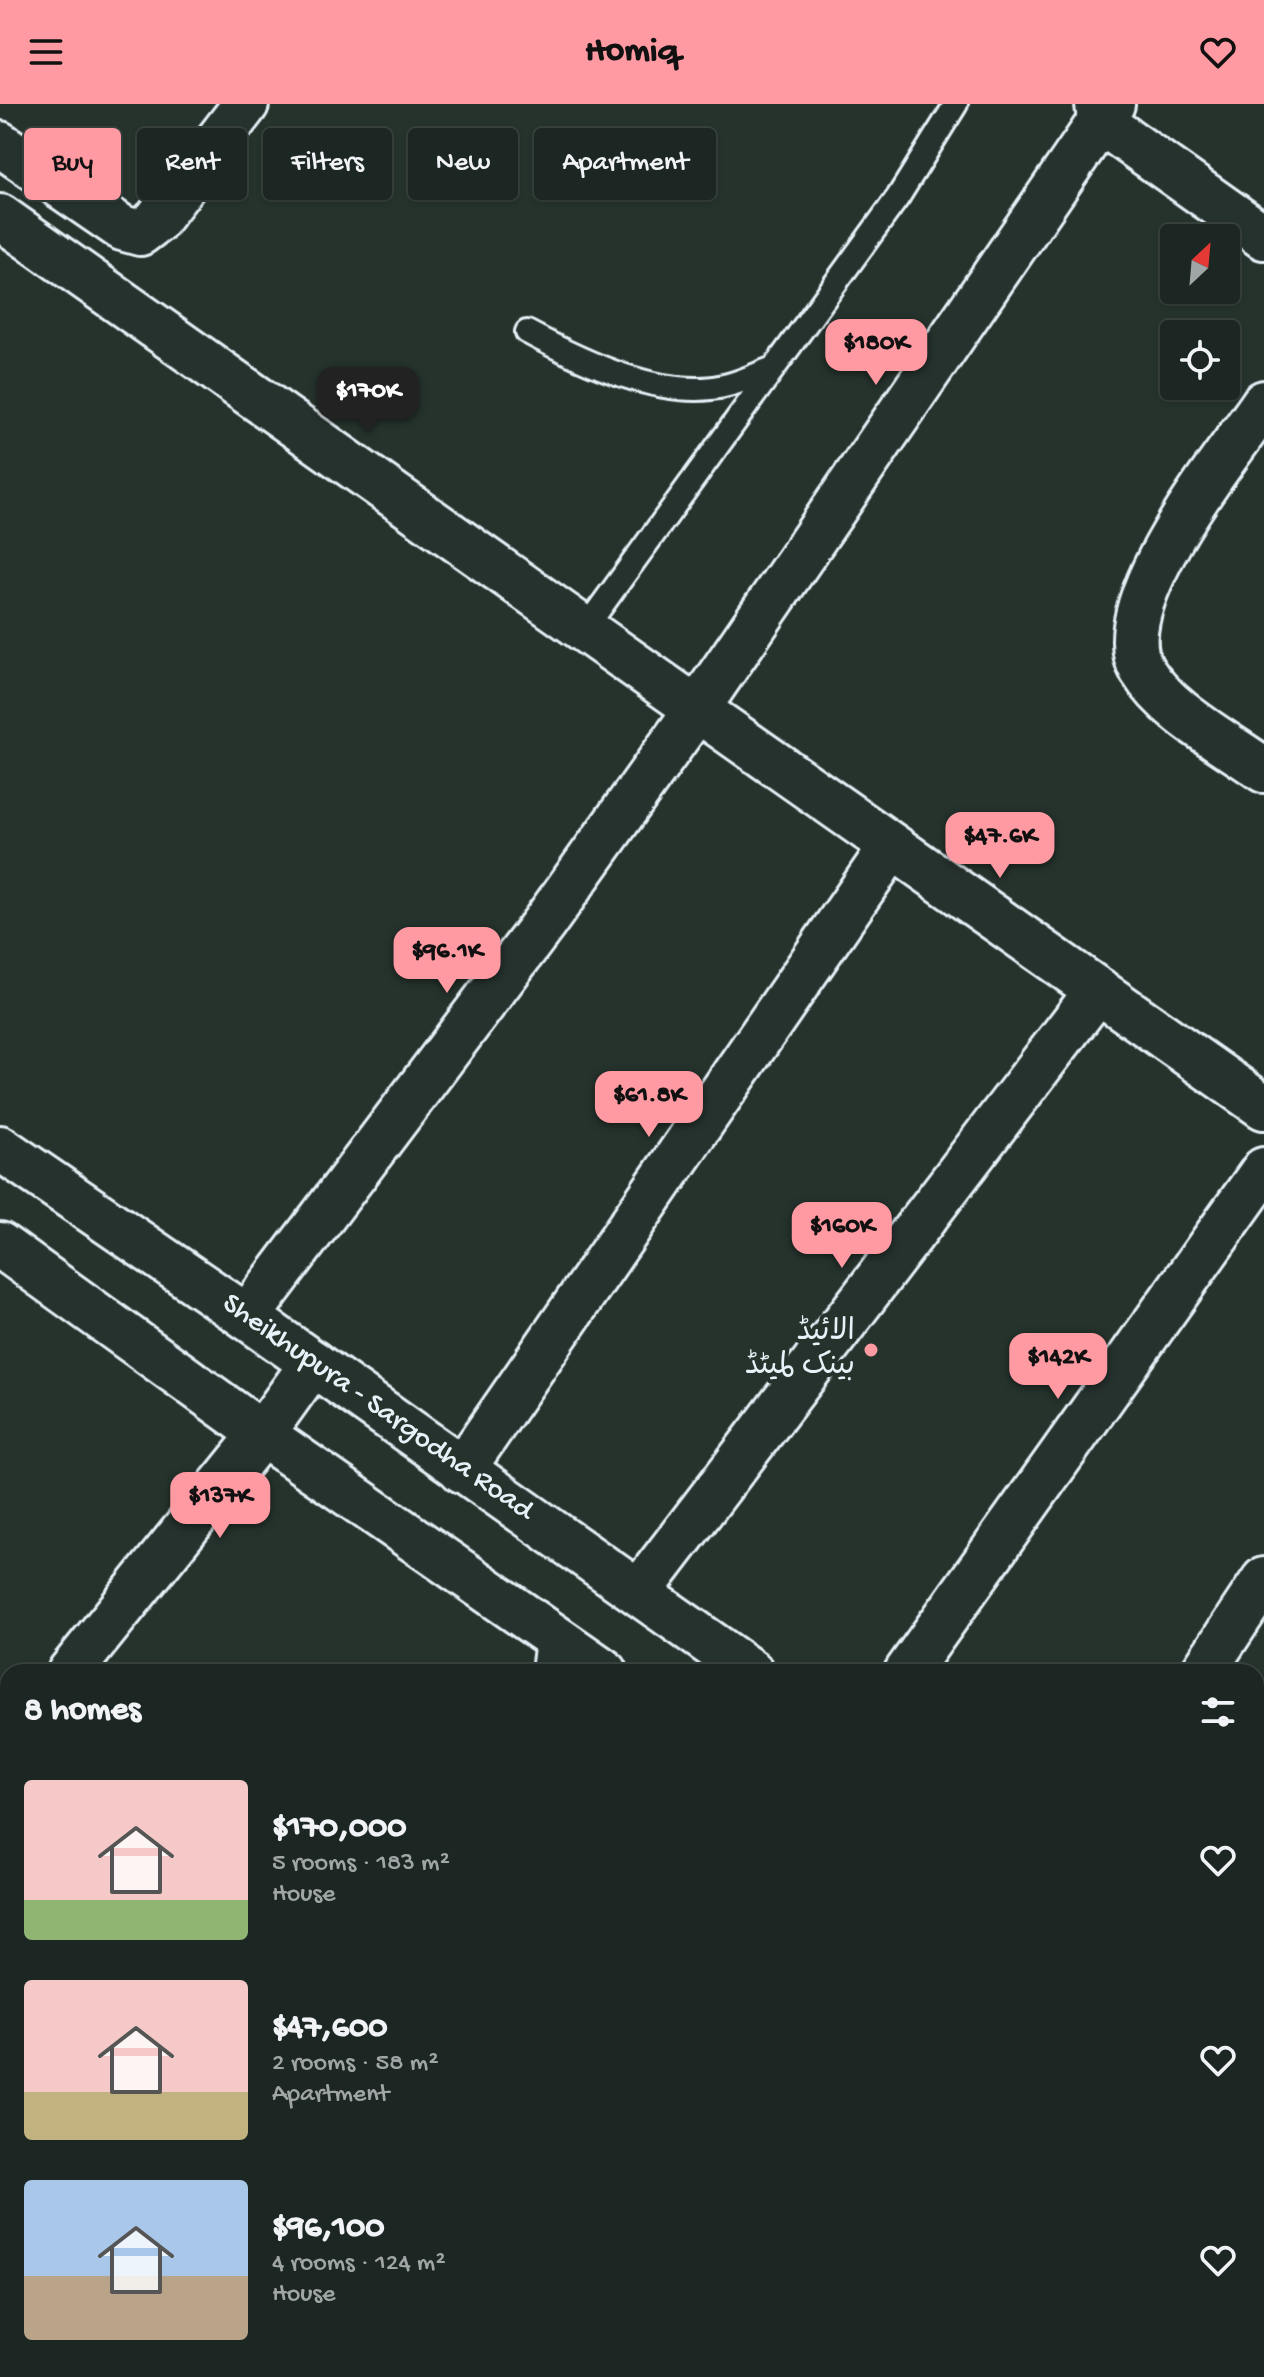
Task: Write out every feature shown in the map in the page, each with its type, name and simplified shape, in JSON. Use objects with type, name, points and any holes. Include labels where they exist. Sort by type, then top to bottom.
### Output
[{"type":"main road","points":[[0,144],[122,228],[140,233],[156,221],[246,104]]},
{"type":"main road","points":[[247,1317],[544,923],[697,709],[1103,110],[1264,237]]},
{"type":"main road","points":[[0,217],[1264,1107]]},
{"type":"main road","points":[[1264,403],[1158,559],[1136,616],[1134,643],[1141,668],[1164,698],[1264,770]]},
{"type":"main road","points":[[462,1470],[892,846]]},
{"type":"main road","points":[[640,1591],[1098,990]]},
{"type":"main road","name":"Sheikhupura - Sargodha Road","points":[[0,1148],[640,1591],[740,1664]]},
{"type":"main road","points":[[913,1664],[1264,1170]]},
{"type":"main road","points":[[0,1245],[262,1434],[556,1656],[580,1664]]},
{"type":"main road","points":[[76,1664],[262,1434],[313,1363]]},
{"type":"main road","points":[[1208,1664],[1264,1580]]},
{"type":"lane","points":[[584,630],[898,197],[956,104]]},
{"type":"lane","points":[[527,332],[601,369],[673,386],[725,386],[774,368]]},
{"type":"place","name":"الائیڈ بینک لمیٹڈ","points":[[871,1350]]}]
